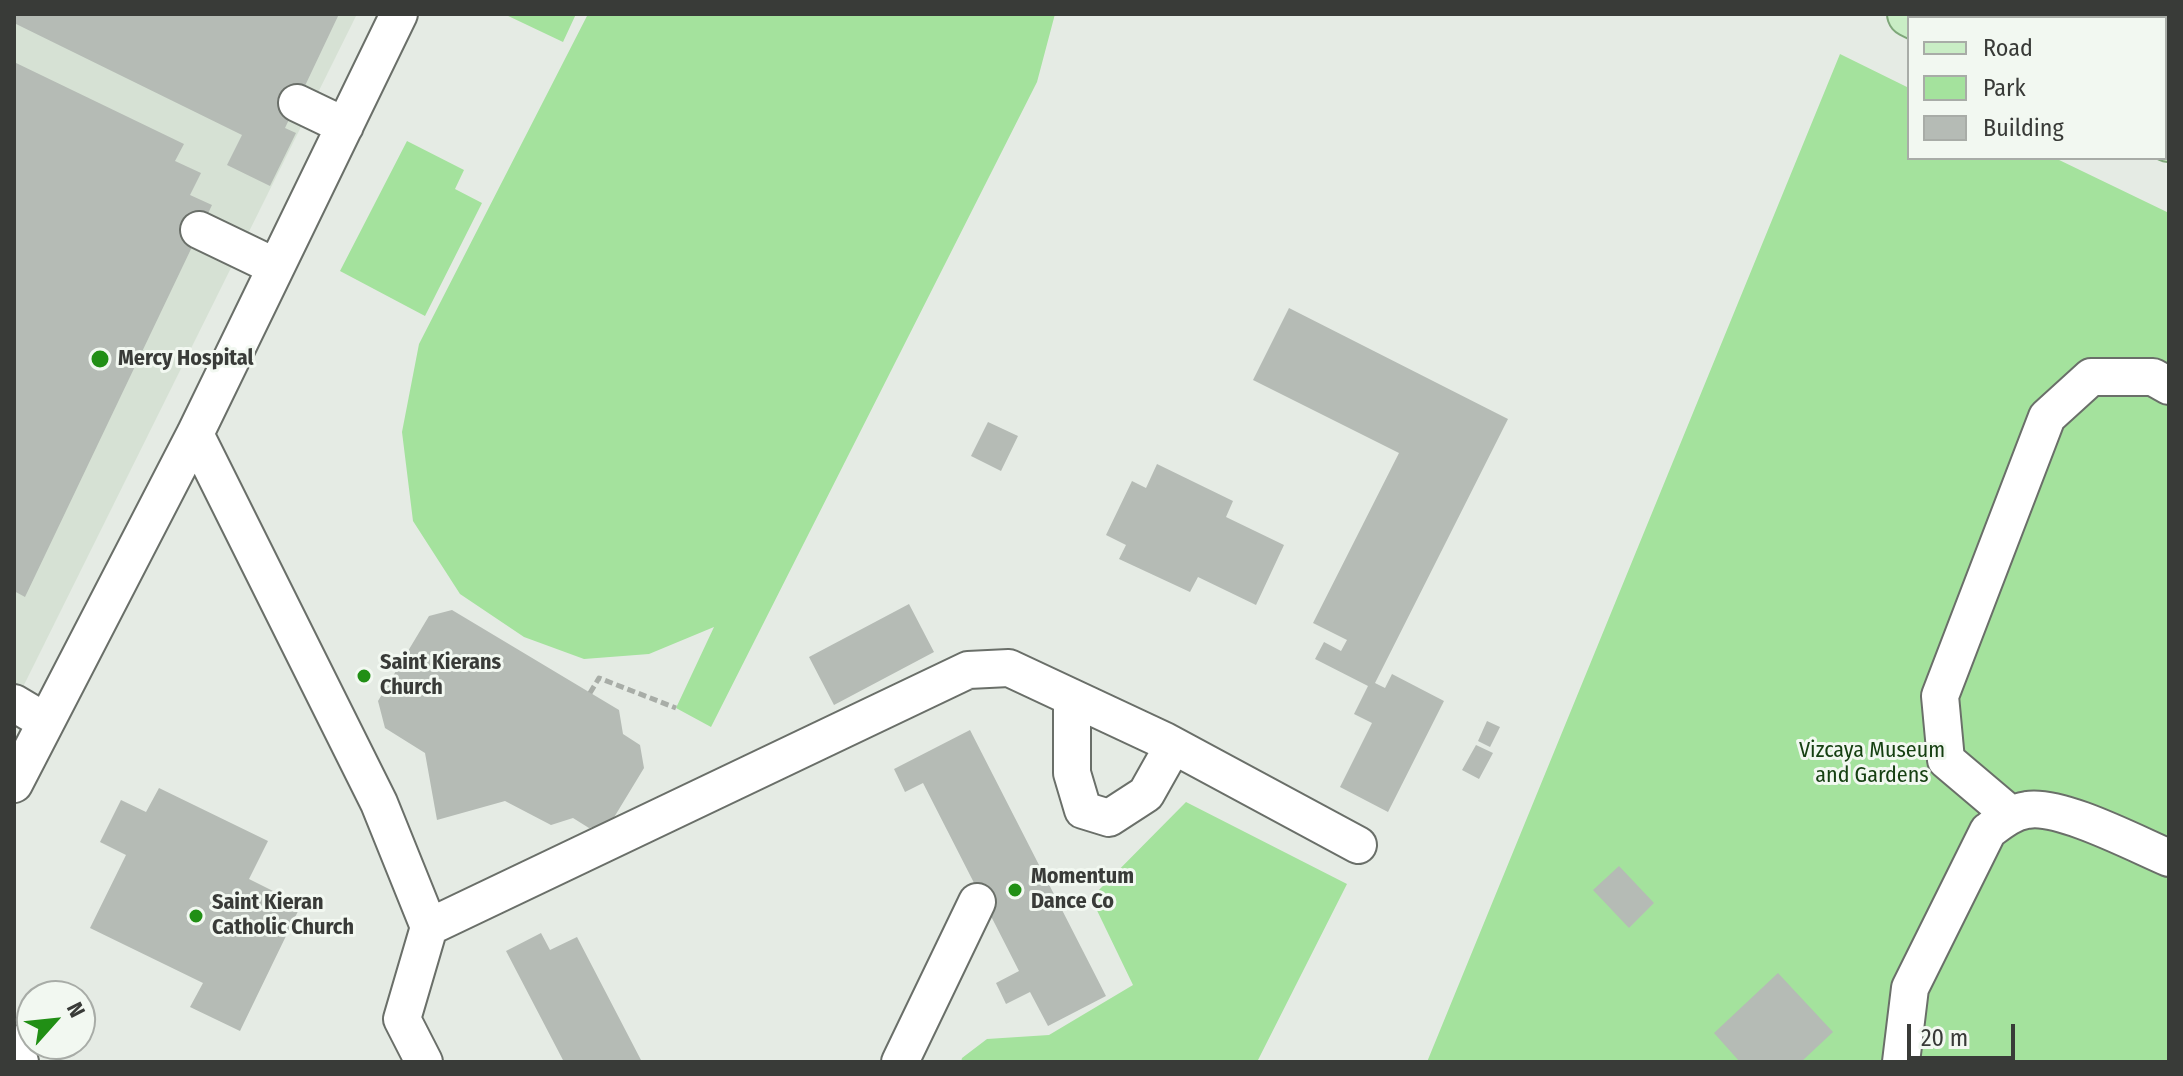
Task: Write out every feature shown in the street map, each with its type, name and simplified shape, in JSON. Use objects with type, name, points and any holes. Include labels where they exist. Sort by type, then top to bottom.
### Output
[{"type":"lane","points":[[14,784],[195,434],[399,14]]},
{"type":"lane","points":[[297,103],[345,126]]},
{"type":"lane","points":[[199,230],[276,267]]},
{"type":"lane","points":[[2011,815],[1946,760],[1940,696],[2047,417],[2091,377],[2153,377],[2169,386]]},
{"type":"lane","points":[[195,434],[379,803],[429,927],[402,1019],[424,1062]]},
{"type":"lane","points":[[429,927],[968,670],[1009,668],[1173,746],[1358,845]]},
{"type":"lane","points":[[1072,698],[1072,773],[1083,810],[1109,818],[1146,794],[1173,746]]},
{"type":"lane","points":[[14,703],[46,722]]},
{"type":"lane","points":[[1901,1062],[1910,988],[1988,831],[2011,815],[2029,809],[2067,815],[2169,858]]},
{"type":"lane","points":[[900,1062],[977,902]]},
{"type":"lane","points":[[14,1044],[20,1062]]},
{"type":"path","points":[[590,693],[599,678],[676,708]]},
{"type":"shaded area","name":"Mercy Hospital","points":[[14,14],[357,14],[14,705]]},
{"type":"green space","points":[[504,14],[576,14],[563,42]]},
{"type":"green space","points":[[588,14],[1055,14],[1037,82],[711,727],[676,708],[714,627],[649,654],[584,659],[524,637],[460,594],[413,521],[402,432],[419,344]]},
{"type":"green space","name":"Vizcaya Museum and Gardens","points":[[1840,54],[1907,87],[1907,160],[2059,160],[2169,213],[2169,1062],[1427,1062]]},
{"type":"green space","points":[[407,141],[464,170],[455,189],[482,203],[425,316],[340,271]]},
{"type":"green space","points":[[1186,802],[1347,884],[1257,1062],[961,1062],[987,1039],[1049,1035],[1133,985],[1091,898]]},
{"type":"building","points":[[14,14],[339,14],[285,128],[296,133],[270,186],[227,165],[242,135],[14,23]]},
{"type":"building","points":[[2146,14],[2169,14],[2169,64],[2167,16]]},
{"type":"building","points":[[14,62],[184,144],[175,161],[201,173],[190,195],[212,205],[25,597],[14,591]]},
{"type":"building","points":[[1289,308],[1508,419],[1375,683],[1385,688],[1392,674],[1444,701],[1388,812],[1340,787],[1372,723],[1354,714],[1368,686],[1315,659],[1324,642],[1341,651],[1347,640],[1313,623],[1399,453],[1253,380]]},
{"type":"building","points":[[988,422],[1018,436],[1001,471],[971,456]]},
{"type":"building","points":[[1157,464],[1233,501],[1226,517],[1284,545],[1256,605],[1198,577],[1190,592],[1119,559],[1126,545],[1106,535],[1132,481],[1146,488]]},
{"type":"building","points":[[909,604],[934,652],[834,705],[809,657]]},
{"type":"building","points":[[452,610],[619,710],[623,734],[640,745],[644,768],[610,824],[589,828],[573,818],[551,825],[505,801],[437,820],[425,753],[385,728],[378,701],[429,616]]},
{"type":"building","points":[[1487,721],[1500,727],[1490,747],[1478,741]]},
{"type":"building","name":"Momentum Dance Co","points":[[970,730],[1106,996],[1048,1026],[1030,992],[1006,1004],[996,983],[1019,971],[923,783],[905,792],[894,769]]},
{"type":"building","points":[[1476,745],[1493,753],[1479,779],[1462,770]]},
{"type":"building","name":"Saint Kieran Catholic Church","points":[[159,788],[268,841],[249,879],[301,905],[240,1031],[190,1007],[203,983],[90,928],[126,855],[100,842],[121,800],[146,812]]},
{"type":"building","points":[[1619,866],[1654,903],[1629,928],[1593,890]]},
{"type":"building","points":[[541,933],[550,950],[577,937],[642,1062],[564,1062],[506,951]]},
{"type":"building","points":[[1778,973],[1833,1032],[1801,1062],[1740,1062],[1714,1033]]},
{"type":"place","name":"Mercy Hospital","points":[[100,359]]},
{"type":"place","name":"Saint Kierans Church","points":[[364,676]]},
{"type":"place","name":"Momentum Dance Co","points":[[1015,890]]},
{"type":"place","name":"Saint Kieran Catholic Church","points":[[196,916]]}]
